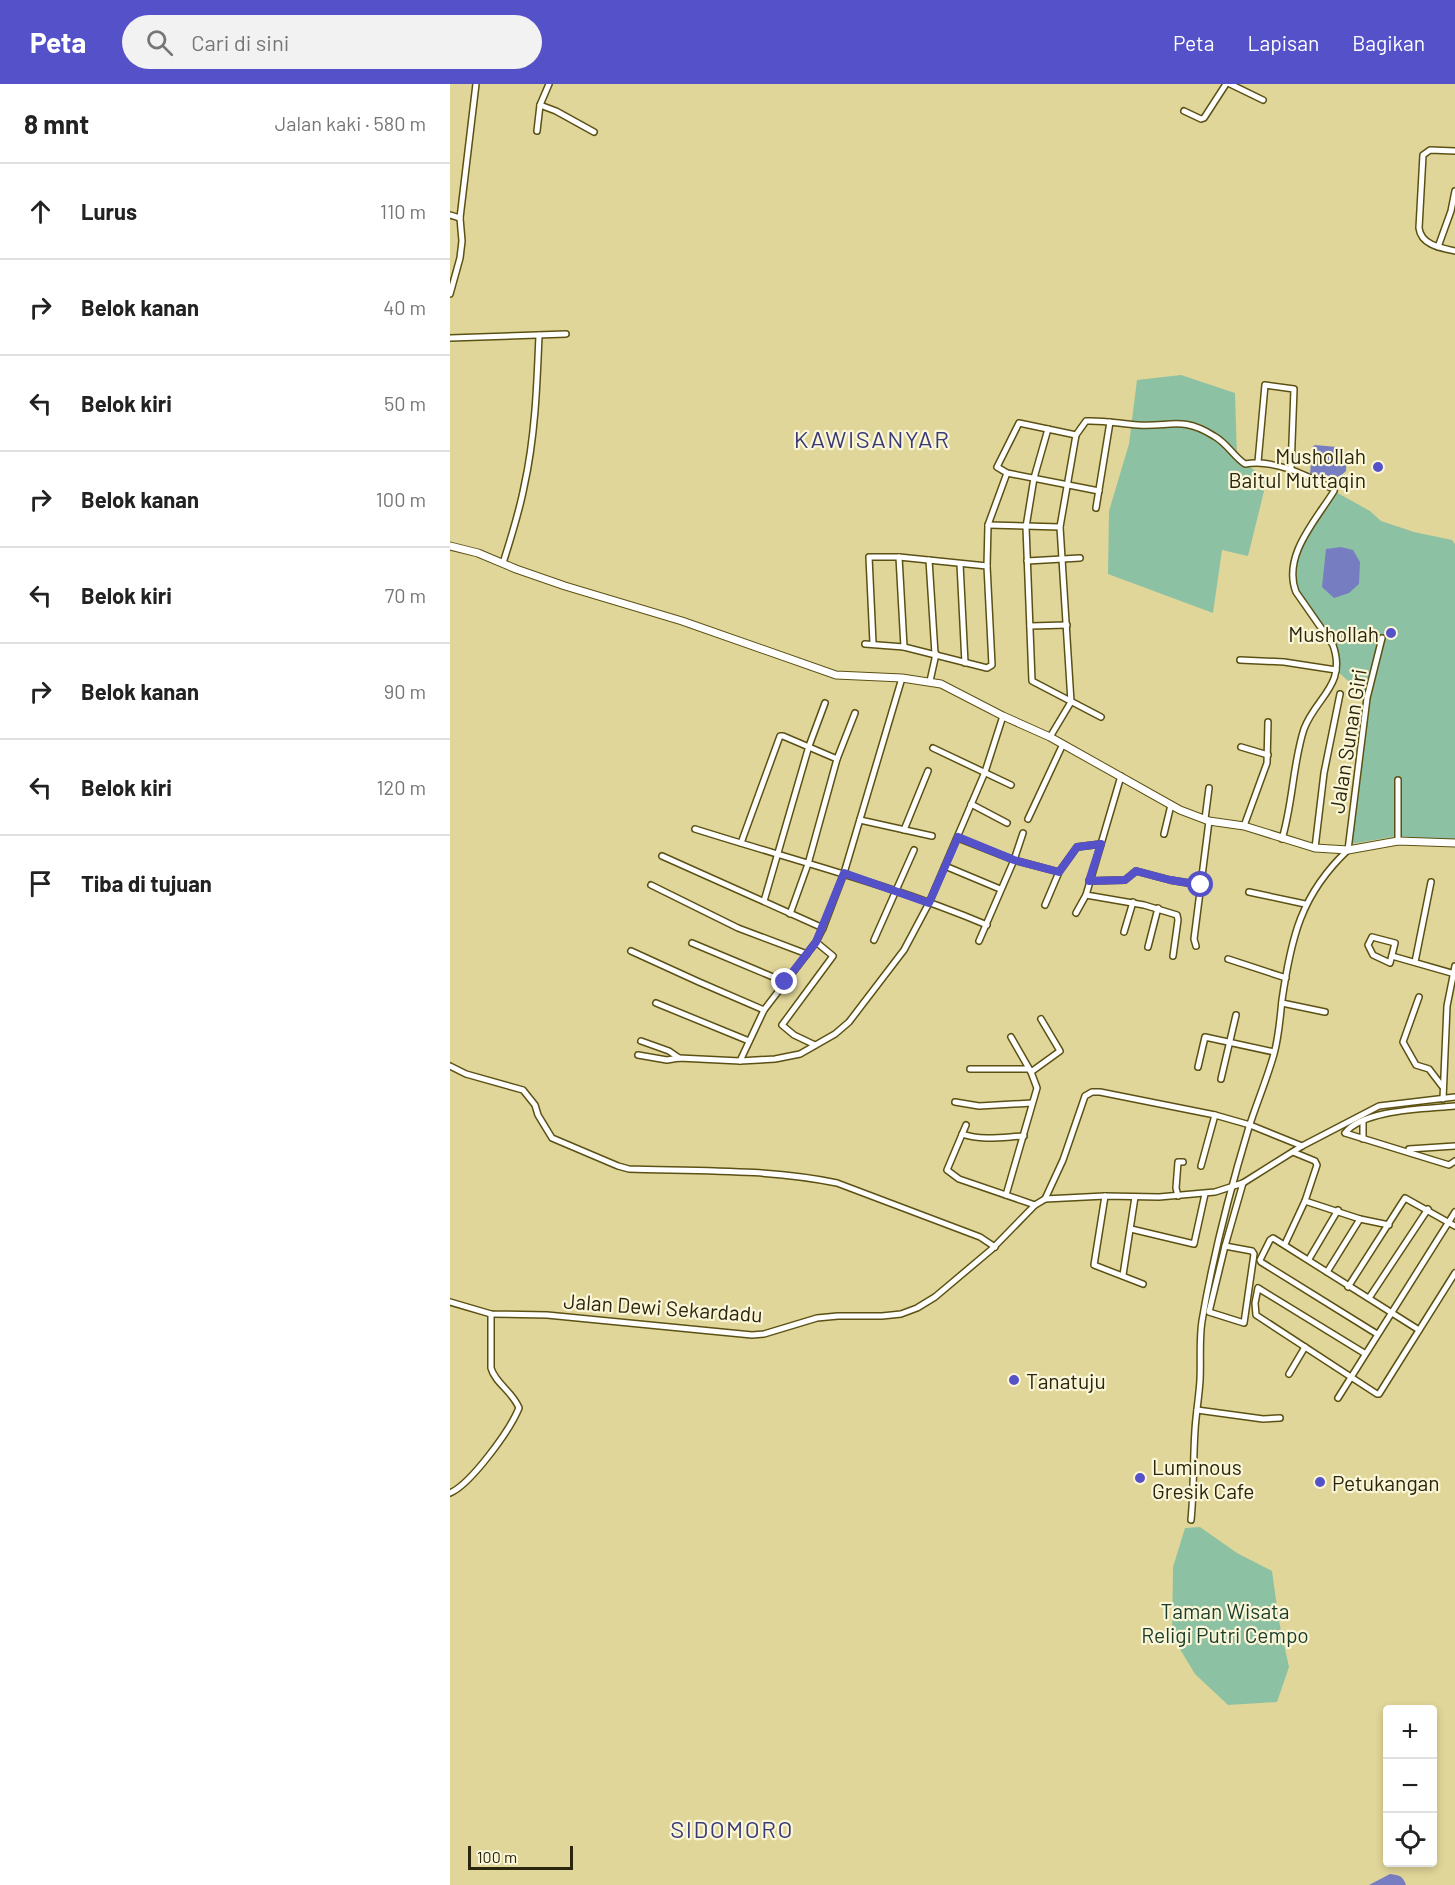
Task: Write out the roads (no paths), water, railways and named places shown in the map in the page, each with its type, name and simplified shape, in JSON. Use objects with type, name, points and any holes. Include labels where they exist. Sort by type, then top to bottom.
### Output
[{"type":"street","points":[[450,294],[460,258],[462,241],[460,218],[476,84]]},
{"type":"street","points":[[537,131],[540,105],[549,84]]},
{"type":"street","points":[[1184,111],[1201,119],[1204,118],[1228,84],[1263,100]]},
{"type":"street","points":[[540,105],[594,132]]},
{"type":"street","points":[[1454,153],[1430,150],[1423,154],[1420,234],[1423,239],[1438,248],[1455,251]]},
{"type":"street","points":[[1438,248],[1453,211],[1455,191]]},
{"type":"street","points":[[450,215],[460,218]]},
{"type":"street","points":[[450,338],[566,334]]},
{"type":"street","points":[[503,563],[525,485],[534,412],[539,335]]},
{"type":"street","points":[[1258,462],[1265,385],[1294,389],[1291,469]]},
{"type":"street","points":[[1050,737],[1071,702],[1060,527],[1076,435],[1086,421],[1138,425],[1183,422],[1196,426],[1224,442],[1245,464],[1258,462],[1291,469],[1332,489],[1293,560],[1291,575],[1296,592],[1334,645],[1337,654],[1336,670],[1328,691],[1309,716],[1303,732],[1288,820],[1282,839]]},
{"type":"street","points":[[1096,508],[1110,422]]},
{"type":"street","points":[[1076,435],[1018,423],[998,469],[1007,473],[1099,491]]},
{"type":"street","points":[[1048,429],[1034,478],[1026,527],[1033,682],[1101,717]]},
{"type":"street","points":[[865,644],[904,647],[987,668],[992,663],[987,566],[988,525],[1007,473]]},
{"type":"street","points":[[988,525],[1060,527]]},
{"type":"street","points":[[450,546],[565,586],[682,621],[836,675],[902,678],[941,684],[1050,737],[1171,805],[1207,820],[1244,826],[1315,848],[1348,850],[1398,842],[1455,843]]},
{"type":"street","points":[[873,643],[868,557],[899,557],[987,566]]},
{"type":"street","points":[[899,557],[904,647]]},
{"type":"street","points":[[1027,561],[1080,558]]},
{"type":"street","points":[[928,560],[935,654],[930,681]]},
{"type":"street","points":[[960,564],[964,663]]},
{"type":"street","points":[[1030,626],[1067,625]]},
{"type":"street","name":"Jalan Sunan Giri","points":[[1348,850],[1367,698],[1382,638]]},
{"type":"street","points":[[1240,660],[1284,662],[1336,670]]},
{"type":"street","points":[[740,1061],[764,1010],[816,942],[823,928],[844,873],[902,678]]},
{"type":"street","points":[[1315,848],[1324,773],[1340,693]]},
{"type":"street","points":[[764,901],[809,746],[825,703]]},
{"type":"street","points":[[790,914],[808,864],[837,759],[855,713]]},
{"type":"street","points":[[638,1055],[667,1060],[679,1058],[740,1061],[792,1056],[835,1034],[849,1022],[904,950],[929,903],[985,772],[1003,716]]},
{"type":"street","points":[[1244,826],[1267,763],[1268,722]]},
{"type":"street","points":[[741,843],[778,738],[783,736],[837,759]]},
{"type":"street","points":[[1028,819],[1063,744]]},
{"type":"street","points":[[1241,747],[1268,755]]},
{"type":"street","points":[[933,748],[1011,785]]},
{"type":"street","points":[[904,830],[928,771]]},
{"type":"street","points":[[1076,913],[1086,895],[1121,776]]},
{"type":"street","points":[[1398,780],[1398,842]]},
{"type":"street","points":[[1196,946],[1194,939],[1209,788]]},
{"type":"street","points":[[971,804],[1007,823]]},
{"type":"street","points":[[1164,834],[1171,805]]},
{"type":"street","points":[[860,820],[932,836]]},
{"type":"street","points":[[695,829],[870,881],[896,892],[942,906],[987,925]]},
{"type":"street","points":[[980,941],[1023,833]]},
{"type":"street","points":[[958,837],[1014,860],[1059,872]]},
{"type":"street","points":[[1045,905],[1059,872],[1077,847],[1101,844]]},
{"type":"street","points":[[874,940],[914,850]]},
{"type":"street","points":[[1191,1520],[1202,1321],[1232,1188],[1274,1052],[1295,933],[1305,904],[1333,864],[1348,850]]},
{"type":"street","points":[[662,856],[823,928]]},
{"type":"street","points":[[945,866],[1000,889]]},
{"type":"street","points":[[1089,881],[1125,880],[1136,871],[1201,885]]},
{"type":"street","points":[[1415,962],[1431,882]]},
{"type":"street","points":[[651,885],[738,928],[807,954]]},
{"type":"street","points":[[1249,892],[1305,904]]},
{"type":"street","points":[[1086,895],[1133,902],[1158,908],[1178,917],[1173,956]]},
{"type":"street","points":[[1124,932],[1133,902]]},
{"type":"street","points":[[1148,947],[1158,908]]},
{"type":"street","points":[[1372,937],[1395,943],[1392,956],[1390,963],[1373,955],[1368,945],[1372,937]]},
{"type":"street","points":[[815,1045],[794,1035],[782,1025],[833,956],[816,942]]},
{"type":"street","points":[[692,943],[785,982]]},
{"type":"street","points":[[631,951],[764,1010]]},
{"type":"street","points":[[1392,956],[1454,974]]},
{"type":"street","points":[[1228,959],[1286,978]]},
{"type":"street","points":[[1443,1098],[1447,1006],[1455,966]]},
{"type":"street","points":[[1419,997],[1403,1042],[1416,1065],[1429,1068],[1442,1086]]},
{"type":"street","points":[[656,1003],[749,1041]]},
{"type":"street","points":[[1282,1003],[1325,1012]]},
{"type":"street","points":[[1221,1079],[1236,1015]]},
{"type":"street","points":[[970,1069],[1030,1070],[1060,1051],[1041,1019]]},
{"type":"street","points":[[1006,1195],[1037,1088],[1030,1070],[1011,1037]]},
{"type":"street","points":[[1198,1067],[1205,1037],[1274,1052]]},
{"type":"street","points":[[641,1041],[675,1054],[679,1058]]},
{"type":"street","points":[[450,1066],[466,1074],[523,1090],[535,1105],[538,1115],[552,1138],[618,1166],[629,1169],[712,1169],[815,1179],[846,1186],[980,1237],[995,1246]]},
{"type":"street","points":[[1045,1199],[1063,1160],[1085,1096],[1092,1092],[1122,1095],[1215,1115],[1250,1125],[1302,1146]]},
{"type":"street","name":"Jalan Dewi Sekardadu","points":[[450,1302],[492,1314],[547,1315],[764,1334],[817,1318],[901,1314],[935,1297],[995,1246],[1035,1205],[1045,1199],[1178,1196],[1205,1194],[1232,1188],[1302,1146],[1379,1106],[1455,1098]]},
{"type":"street","points":[[954,1102],[979,1106],[1032,1103]]},
{"type":"street","points":[[1455,1107],[1395,1111],[1376,1115],[1349,1128],[1346,1133],[1449,1165],[1455,1161]]},
{"type":"street","points":[[1200,1166],[1215,1115]]},
{"type":"street","points":[[1363,1121],[1364,1139]]},
{"type":"street","points":[[966,1125],[946,1170],[959,1179],[1035,1205]]},
{"type":"street","points":[[962,1134],[974,1138],[1024,1136]]},
{"type":"street","points":[[1404,1150],[1455,1146]]},
{"type":"street","points":[[1285,1244],[1305,1201],[1317,1162],[1293,1152]]},
{"type":"street","points":[[1178,1196],[1176,1180],[1178,1162],[1183,1162]]},
{"type":"street","points":[[1225,1246],[1252,1251],[1254,1254],[1244,1323],[1209,1312],[1225,1246],[1243,1183]]},
{"type":"street","points":[[1131,1229],[1194,1244],[1205,1194]]},
{"type":"street","points":[[1105,1196],[1093,1263],[1096,1267],[1143,1284]]},
{"type":"street","points":[[1123,1275],[1136,1197]]},
{"type":"street","points":[[1348,1287],[1405,1198],[1455,1226]]},
{"type":"street","points":[[1305,1201],[1360,1219],[1389,1225]]},
{"type":"street","points":[[1369,1298],[1428,1209]]},
{"type":"street","points":[[1309,1260],[1338,1210]]},
{"type":"street","points":[[1338,1398],[1353,1377],[1364,1353],[1455,1212]]},
{"type":"street","points":[[1327,1272],[1360,1219]]},
{"type":"street","points":[[1377,1334],[1261,1262],[1271,1239],[1285,1244],[1348,1287],[1419,1330]]},
{"type":"street","points":[[1364,1353],[1259,1287],[1255,1303],[1256,1315],[1379,1394],[1455,1273]]},
{"type":"street","points":[[450,1493],[458,1490],[502,1438],[513,1423],[519,1408],[515,1398],[493,1375],[490,1368],[492,1314]]},
{"type":"street","points":[[1289,1374],[1305,1347]]},
{"type":"street","points":[[1197,1410],[1263,1419],[1280,1418]]},
{"type":"water","points":[[1315,445],[1337,447],[1347,454],[1346,471],[1338,477],[1329,479],[1310,475],[1312,447]]},
{"type":"water","points":[[1341,547],[1353,550],[1360,562],[1359,584],[1349,593],[1334,598],[1322,587],[1326,549]]},
{"type":"water","points":[[1390,1874],[1400,1876],[1406,1885],[1369,1885]]},
{"type":"place","name":"Mushollah Baitul Muttaqin","points":[[1378,467]]},
{"type":"place","name":"Mushollah","points":[[1391,633]]},
{"type":"place","name":"Tanatuju","points":[[1014,1380]]},
{"type":"place","name":"Luminous Gresik Cafe","points":[[1140,1478]]},
{"type":"place","name":"Petukangan","points":[[1320,1482]]},
{"type":"district","name":"KAWISANYAR","points":[[872,438]]},
{"type":"district","name":"SIDOMORO","points":[[732,1828]]},
{"type":"park label","name":"Taman Wisata Religi Putri Cempo","points":[[1225,1622]]}]
